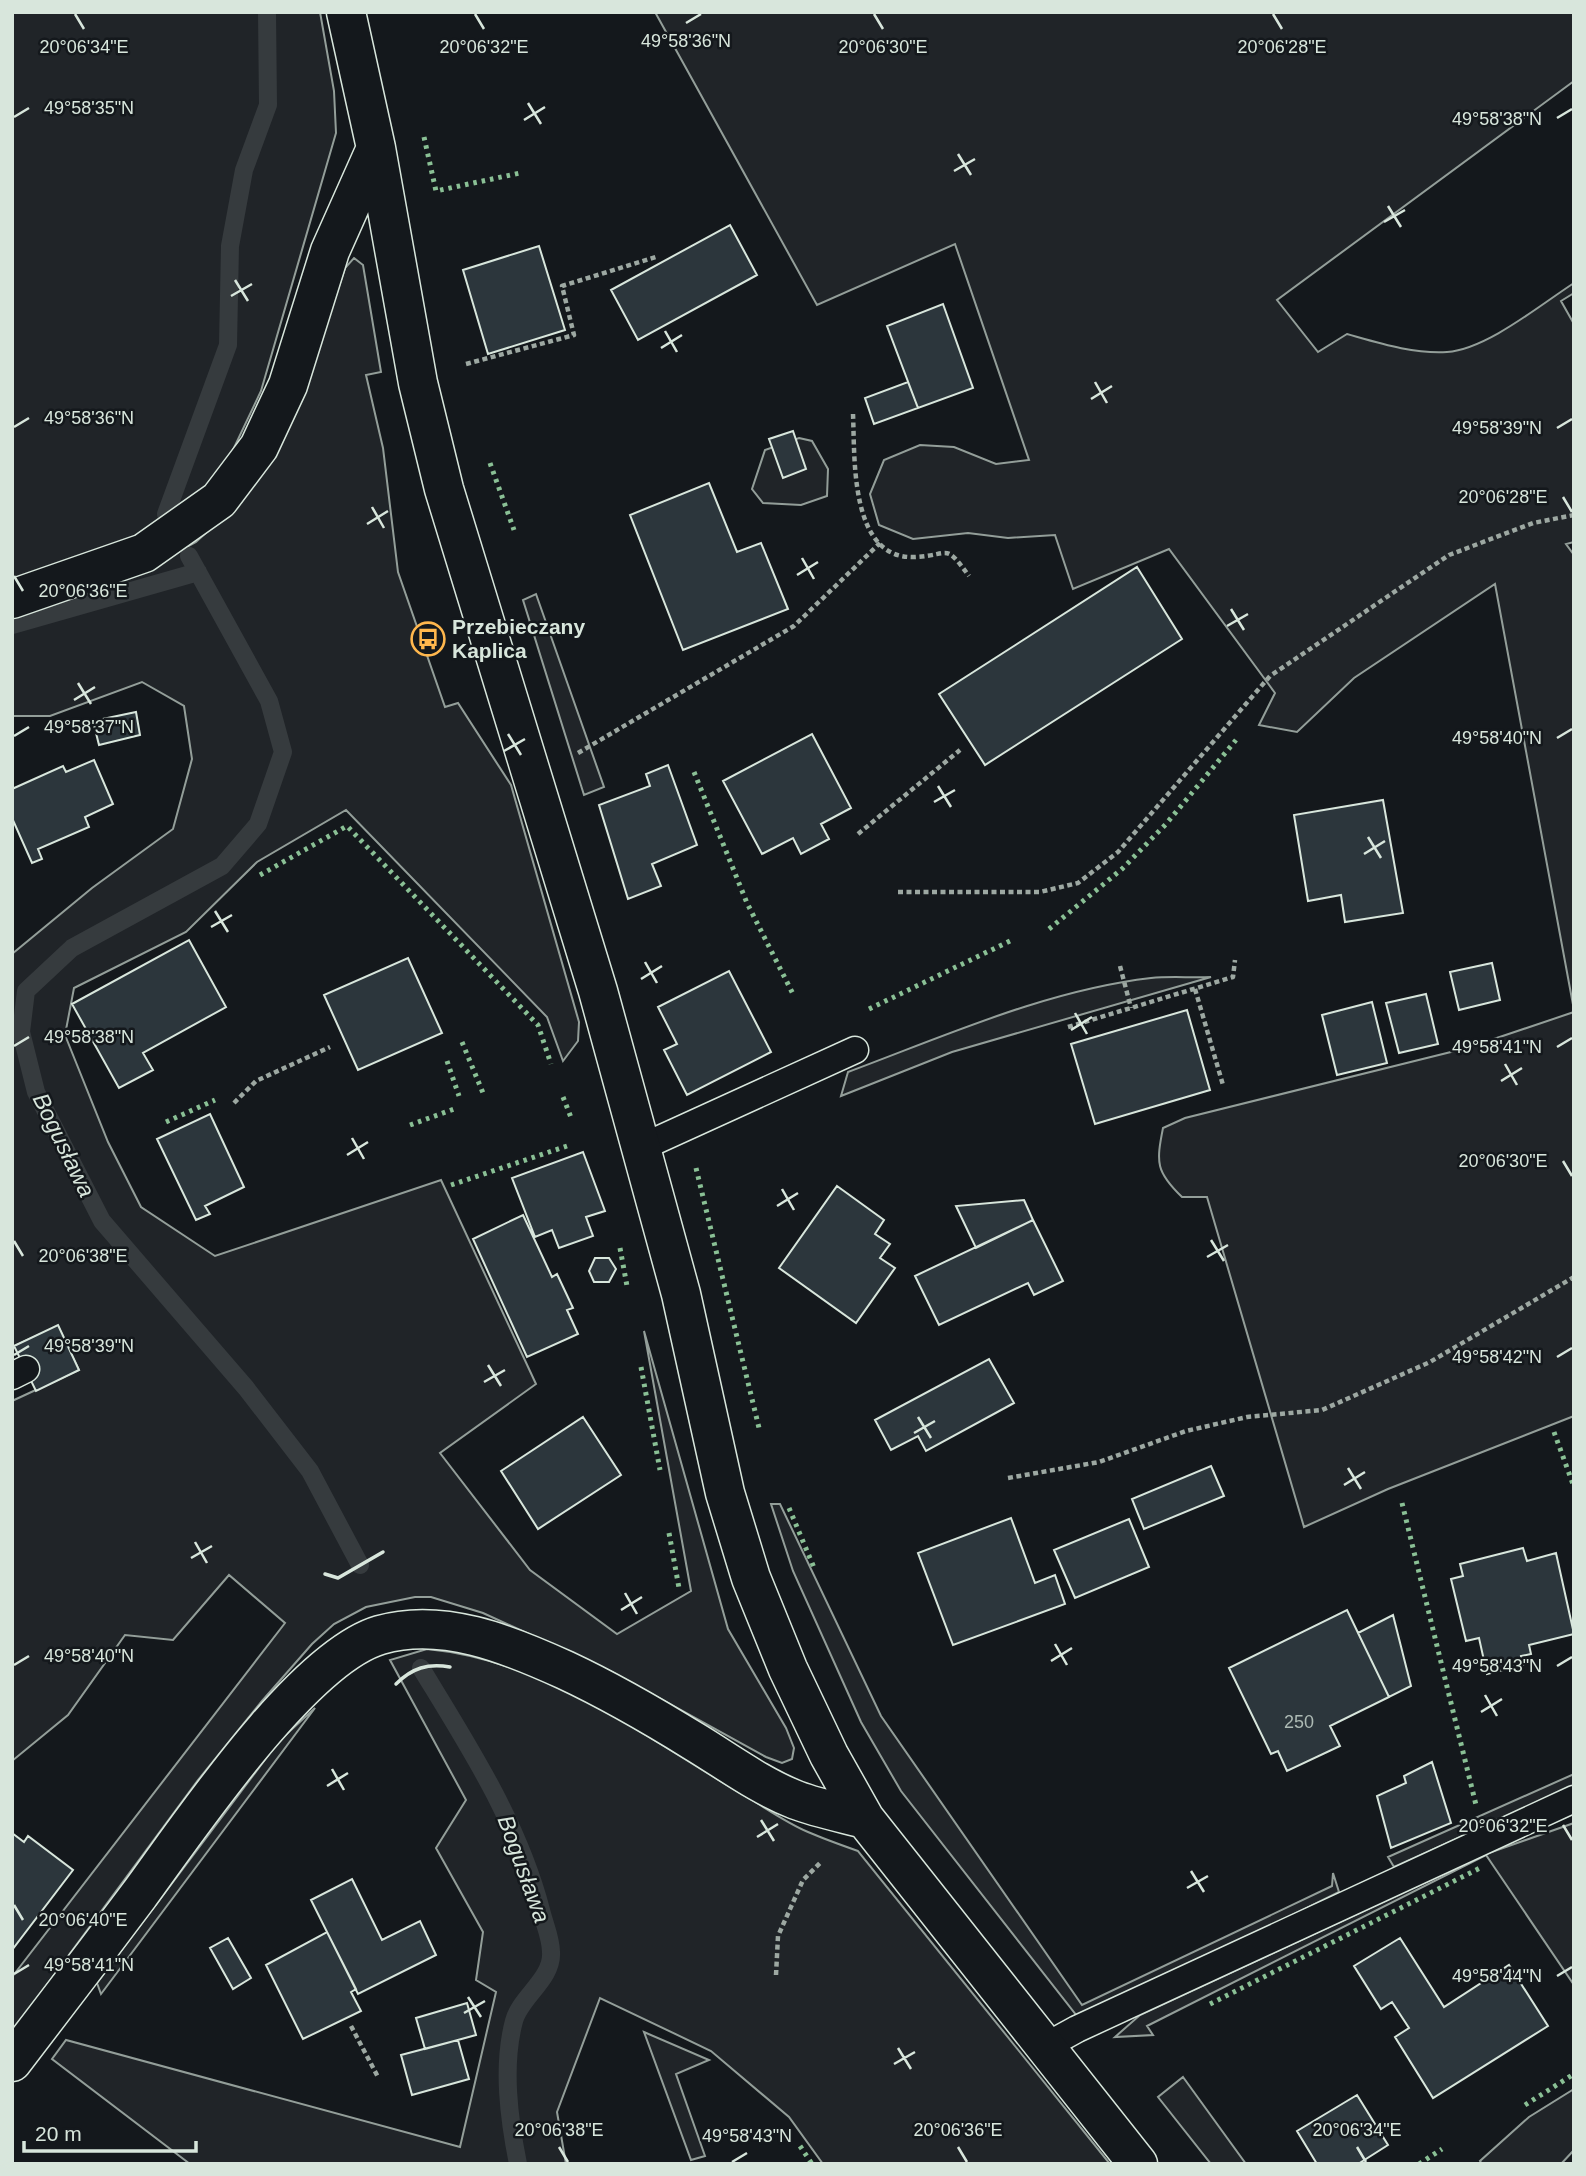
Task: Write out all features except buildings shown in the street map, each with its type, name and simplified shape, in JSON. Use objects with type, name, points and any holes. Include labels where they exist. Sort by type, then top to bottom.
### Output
[{"type":"street","points":[[346,12],[376,148],[418,383],[444,489],[598,991],[681,1294],[725,1493],[751,1578],[788,1669],[829,1755],[865,1819],[1138,2164]]},
{"type":"street","points":[[12,599],[144,553],[219,500],[259,447],[288,385],[330,250],[376,148]]},
{"type":"street","points":[[12,2062],[206,1803],[271,1723],[346,1650],[379,1635],[416,1628],[462,1633],[509,1646],[649,1713],[754,1779],[796,1800],[865,1819]]},
{"type":"lane","points":[[640,1148],[855,1050]]},
{"type":"lane","points":[[1046,2046],[1077,2029],[1574,1799]]},
{"type":"path","points":[[455,367],[574,335],[562,286],[656,257]]},
{"type":"path","points":[[853,414],[856,481],[862,518],[880,543],[895,554],[915,558],[942,551],[954,555],[969,576]]},
{"type":"path","points":[[898,892],[1040,892],[1078,883],[1118,852],[1270,676],[1449,555],[1533,523],[1574,515]]},
{"type":"path","points":[[590,747],[794,626],[880,543]]},
{"type":"path","points":[[858,834],[960,750]]},
{"type":"path","points":[[1068,1027],[1233,977],[1236,960]]},
{"type":"path","points":[[1120,966],[1131,1008]]},
{"type":"path","points":[[1195,989],[1223,1085]]},
{"type":"path","points":[[234,1103],[256,1080],[330,1047]]},
{"type":"path","points":[[1008,1478],[1099,1462],[1186,1431],[1247,1418],[1322,1410],[1430,1362],[1574,1277]]},
{"type":"path","points":[[776,1975],[778,1936],[803,1880],[865,1819]]},
{"type":"path","points":[[351,2026],[378,2077]]},
{"type":"shaded area","points":[[12,12],[320,12],[334,91],[336,133],[261,391],[232,452],[196,502],[153,532],[12,583]]},
{"type":"shaded area","points":[[655,12],[1574,12],[1574,81],[1277,300],[1318,352],[1347,334],[1409,350],[1447,352],[1463,349],[1496,335],[1574,283],[1574,293],[1561,301],[1574,324],[1574,542],[1566,544],[1574,555],[1574,1010],[1495,584],[1354,678],[1297,732],[1259,725],[1275,693],[1169,549],[1073,589],[1055,535],[1008,538],[968,533],[913,539],[879,525],[870,494],[884,460],[920,445],[954,447],[996,464],[1029,460],[955,244],[817,305]]},
{"type":"shaded area","points":[[354,258],[363,265],[381,372],[366,375],[383,448],[398,572],[445,707],[458,703],[511,785],[579,1022],[578,1041],[563,1061],[547,1017],[346,810],[257,862],[186,932],[74,988],[65,1035],[108,1142],[141,1207],[215,1256],[441,1180],[536,1384],[440,1453],[530,1570],[617,1634],[691,1591],[644,1331],[728,1629],[786,1728],[794,1748],[792,1759],[782,1763],[766,1757],[610,1671],[483,1613],[431,1597],[415,1597],[366,1607],[334,1624],[312,1644],[262,1701],[198,1780],[12,2032],[12,1977],[285,1623],[229,1575],[173,1640],[125,1635],[68,1715],[12,1761],[12,1401],[79,1370],[58,1326],[12,1347],[12,954],[92,888],[173,829],[192,759],[184,706],[142,682],[50,716],[12,716],[12,615],[143,571],[196,542],[242,500],[313,365],[345,268]]},
{"type":"shaded area","points":[[799,438],[812,441],[828,469],[827,496],[801,505],[763,503],[752,489],[765,450]]},
{"type":"shaded area","points":[[536,594],[604,787],[584,795],[523,600]]},
{"type":"shaded area","points":[[1211,977],[952,1052],[841,1096],[848,1072],[997,1016],[1112,984],[1151,978]]},
{"type":"shaded area","points":[[1574,1012],[1574,1416],[1388,1489],[1304,1527],[1207,1197],[1182,1197],[1167,1181],[1159,1159],[1163,1128],[1185,1118],[1467,1048]]},
{"type":"shaded area","points":[[771,1504],[780,1504],[881,1716],[1082,2005],[1332,1886],[1333,1873],[1339,1892],[1086,2017],[1077,2016],[901,1791],[861,1722],[793,1571]]},
{"type":"shaded area","points":[[427,1649],[472,1656],[557,1686],[636,1729],[794,1825],[858,1851],[1110,2164],[823,2164],[789,2117],[711,2051],[600,1998],[557,2112],[566,2164],[190,2164],[52,2059],[66,2040],[460,2147],[496,1992],[476,1980],[483,1932],[436,1848],[466,1800],[390,1660]]},
{"type":"shaded area","points":[[315,1708],[101,1994],[97,1983],[279,1741]]},
{"type":"shaded area","points":[[1574,1774],[1574,1786],[1394,1867],[1388,1857]]},
{"type":"shaded area","points":[[1574,1823],[1574,1985],[1486,1855],[1147,2026],[1153,2035],[1115,2037],[1140,2015],[1486,1854]]},
{"type":"shaded area","points":[[644,2032],[709,2060],[676,2074],[705,2156],[691,2160]]},
{"type":"shaded area","points":[[1183,2077],[1246,2164],[1211,2164],[1158,2097]]},
{"type":"shaded area","points":[[1574,2089],[1574,2150],[1561,2164],[1482,2164],[1480,2161],[1529,2117]]},
{"type":"waterway","points":[[166,514],[228,345],[230,246],[244,170],[268,105],[267,12]]},
{"type":"waterway","name":"Bogusława","points":[[189,556],[269,701],[283,752],[258,824],[222,866],[72,948],[26,991],[21,1032],[36,1092],[102,1221],[246,1388],[310,1471],[360,1565]]},
{"type":"waterway","name":"Bogusława","points":[[12,625],[198,572]]},
{"type":"waterway","name":"Bogusława","points":[[421,1668],[474,1755],[505,1815],[531,1877],[550,1941],[547,1971],[517,2012],[510,2038],[508,2093],[518,2164]]},
{"type":"hedge","points":[[424,137],[436,191],[520,173]]},
{"type":"hedge","points":[[490,463],[514,530]]},
{"type":"hedge","points":[[1049,929],[1122,869],[1166,824],[1236,740]]},
{"type":"hedge","points":[[694,772],[747,903],[793,994]]},
{"type":"hedge","points":[[260,875],[347,826],[538,1025],[551,1064]]},
{"type":"hedge","points":[[869,1009],[1012,940]]},
{"type":"hedge","points":[[462,1042],[483,1093]]},
{"type":"hedge","points":[[447,1061],[459,1096]]},
{"type":"hedge","points":[[563,1097],[572,1120]]},
{"type":"hedge","points":[[166,1122],[215,1100]]},
{"type":"hedge","points":[[410,1125],[454,1109]]},
{"type":"hedge","points":[[451,1185],[567,1146]]},
{"type":"hedge","points":[[696,1168],[760,1432]]},
{"type":"hedge","points":[[620,1248],[627,1286]]},
{"type":"hedge","points":[[641,1367],[660,1470]]},
{"type":"hedge","points":[[1554,1432],[1574,1487]]},
{"type":"hedge","points":[[1402,1503],[1476,1805]]},
{"type":"hedge","points":[[789,1508],[815,1570]]},
{"type":"hedge","points":[[669,1533],[679,1588]]},
{"type":"hedge","points":[[1210,2004],[1480,1868]]},
{"type":"hedge","points":[[1525,2105],[1574,2074]]},
{"type":"hedge","points":[[800,2146],[812,2164]]},
{"type":"hedge","points":[[1419,2164],[1442,2149]]},
{"type":"wall","points":[[325,1574],[338,1578],[383,1552]]},
{"type":"wall","points":[[396,1684],[421,1668],[450,1667]]},
{"type":"place","name":"Przebieczany Kaplica","points":[[428,639]]}]
